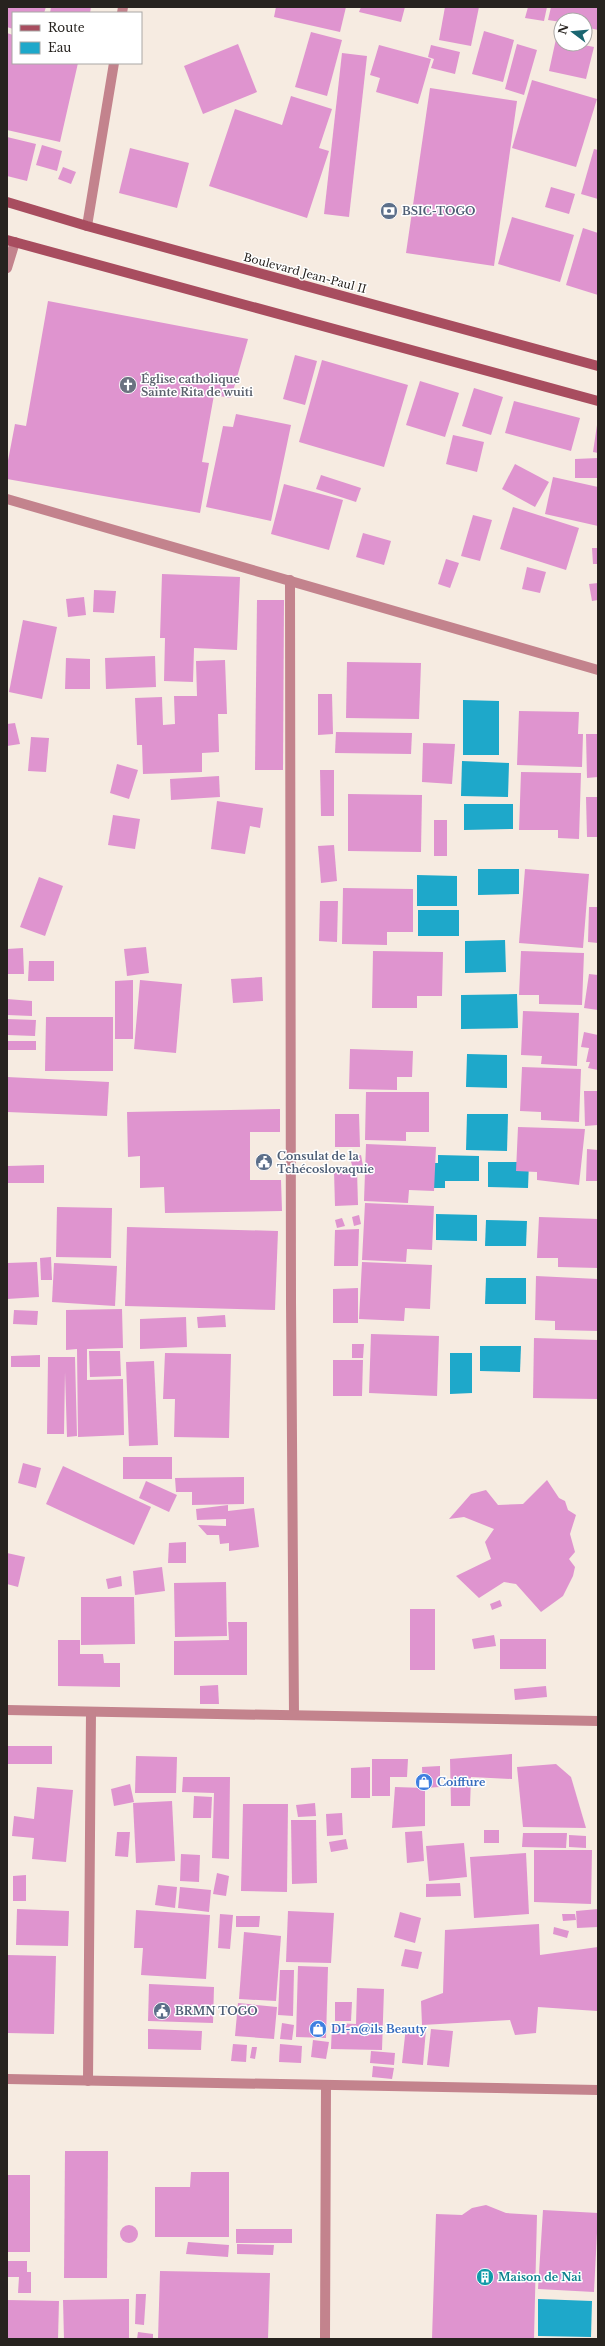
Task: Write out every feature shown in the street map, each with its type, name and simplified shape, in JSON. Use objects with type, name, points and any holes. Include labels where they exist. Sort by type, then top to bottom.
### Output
[{"type":"main road","name":"Boulevard Jean-Paul II","points":[[7,202],[87,226],[598,366]]},
{"type":"main road","points":[[11,241],[598,401]]},
{"type":"street","points":[[87,226],[114,64]]},
{"type":"street","points":[[7,268],[11,241]]},
{"type":"street","points":[[7,499],[598,670]]},
{"type":"street","points":[[290,580],[291,1302],[294,1715]]},
{"type":"street","points":[[7,1710],[598,1721]]},
{"type":"street","points":[[88,2081],[91,1712]]},
{"type":"street","points":[[7,2079],[598,2090]]},
{"type":"street","points":[[325,2339],[326,2085]]},
{"type":"water","points":[[463,700],[499,701],[499,755],[463,755]]},
{"type":"water","points":[[462,761],[509,763],[508,797],[461,796]]},
{"type":"water","points":[[464,804],[513,804],[513,829],[464,830]]},
{"type":"water","points":[[478,869],[519,869],[519,894],[478,895]]},
{"type":"water","points":[[417,875],[457,876],[457,906],[417,906]]},
{"type":"water","points":[[418,910],[459,910],[459,936],[418,936]]},
{"type":"water","points":[[505,940],[506,972],[465,973],[465,941]]},
{"type":"water","points":[[517,994],[518,1028],[461,1029],[461,995]]},
{"type":"water","points":[[467,1054],[507,1055],[507,1088],[466,1087]]},
{"type":"water","points":[[467,1114],[508,1114],[507,1151],[466,1150]]},
{"type":"water","points":[[438,1155],[479,1156],[479,1181],[445,1181],[445,1188],[404,1188],[404,1163],[438,1163]]},
{"type":"water","points":[[488,1162],[529,1162],[528,1188],[488,1187]]},
{"type":"water","points":[[436,1214],[477,1215],[477,1241],[436,1240]]},
{"type":"water","points":[[486,1220],[527,1221],[526,1246],[485,1246]]},
{"type":"water","points":[[486,1278],[526,1278],[526,1304],[485,1304]]},
{"type":"water","points":[[480,1346],[521,1346],[520,1372],[480,1371]]},
{"type":"water","points":[[450,1353],[472,1353],[472,1393],[450,1394]]},
{"type":"water","points":[[538,2299],[592,2301],[591,2337],[538,2336]]},
{"type":"building","points":[[7,7],[46,7],[44,12],[12,12],[12,29],[7,27]]},
{"type":"building","points":[[51,7],[91,7],[90,12],[50,12]]},
{"type":"building","points":[[276,7],[346,7],[340,32],[274,17]]},
{"type":"building","points":[[361,7],[405,7],[401,22],[359,12]]},
{"type":"building","points":[[445,7],[479,7],[471,46],[439,40]]},
{"type":"building","points":[[528,7],[547,7],[544,21],[525,18]]},
{"type":"building","points":[[551,7],[598,7],[598,30],[593,29],[593,12],[553,12],[553,21],[548,20]]},
{"type":"building","points":[[484,31],[514,40],[503,82],[472,74]]},
{"type":"building","points":[[311,32],[342,40],[327,96],[295,87]]},
{"type":"building","points":[[7,33],[12,35],[12,64],[78,64],[60,142],[7,130]]},
{"type":"building","points":[[238,44],[257,92],[203,114],[184,66]]},
{"type":"building","points":[[517,44],[537,50],[524,95],[505,89]]},
{"type":"building","points":[[379,45],[431,59],[418,104],[376,92],[380,78],[370,75]]},
{"type":"building","points":[[431,45],[460,52],[455,74],[431,68],[434,59],[428,57]]},
{"type":"building","points":[[553,52],[593,52],[586,79],[549,71]]},
{"type":"building","points":[[342,53],[367,56],[349,217],[324,214]]},
{"type":"building","points":[[532,80],[597,99],[576,167],[512,148]]},
{"type":"building","points":[[430,88],[517,101],[494,266],[406,253]]},
{"type":"building","points":[[291,96],[332,109],[319,148],[329,151],[307,218],[209,186],[235,109],[282,125]]},
{"type":"building","points":[[7,137],[36,144],[27,181],[7,176]]},
{"type":"building","points":[[42,145],[62,151],[57,171],[36,165]]},
{"type":"building","points":[[130,148],[189,163],[177,208],[119,193]]},
{"type":"building","points":[[594,149],[598,150],[598,199],[581,194]]},
{"type":"building","points":[[63,167],[76,172],[71,184],[58,179]]},
{"type":"building","points":[[551,187],[575,194],[569,214],[545,207]]},
{"type":"building","points":[[512,217],[574,235],[560,282],[498,264]]},
{"type":"building","points":[[583,228],[598,233],[598,295],[566,285]]},
{"type":"building","points":[[48,301],[248,339],[231,398],[214,395],[202,462],[209,463],[200,513],[7,479],[7,466],[15,424],[26,426]]},
{"type":"building","points":[[295,355],[317,361],[305,405],[283,399]]},
{"type":"building","points":[[322,360],[408,385],[384,467],[299,442]]},
{"type":"building","points":[[420,381],[459,393],[445,437],[406,425]]},
{"type":"building","points":[[474,388],[503,397],[491,435],[462,426]]},
{"type":"building","points":[[514,401],[580,418],[571,451],[505,433]]},
{"type":"building","points":[[236,414],[291,425],[271,521],[206,507],[223,426],[233,427]]},
{"type":"building","points":[[598,425],[598,453],[593,452]]},
{"type":"building","points":[[453,435],[484,442],[477,472],[446,464]]},
{"type":"building","points":[[598,458],[598,478],[575,478],[575,459]]},
{"type":"building","points":[[515,464],[549,482],[535,507],[502,489]]},
{"type":"building","points":[[321,475],[361,488],[356,502],[316,489]]},
{"type":"building","points":[[553,477],[598,487],[598,526],[545,514]]},
{"type":"building","points":[[284,484],[343,500],[329,550],[271,534]]},
{"type":"building","points":[[513,507],[579,528],[566,570],[500,549]]},
{"type":"building","points":[[473,515],[492,520],[480,561],[461,556]]},
{"type":"building","points":[[363,533],[391,541],[384,565],[356,557]]},
{"type":"building","points":[[592,548],[598,548],[598,564],[593,564]]},
{"type":"building","points":[[446,559],[459,563],[450,588],[438,584]]},
{"type":"building","points":[[527,567],[546,572],[540,593],[522,589]]},
{"type":"building","points":[[162,574],[240,577],[237,650],[194,648],[193,682],[164,681],[165,638],[160,638]]},
{"type":"building","points":[[598,583],[598,600],[592,601],[589,584]]},
{"type":"building","points":[[94,590],[116,591],[114,613],[93,612]]},
{"type":"building","points":[[84,597],[86,615],[68,617],[66,599]]},
{"type":"building","points":[[257,600],[284,600],[283,770],[255,770]]},
{"type":"building","points":[[23,620],[57,627],[42,699],[9,692]]},
{"type":"building","points":[[155,656],[156,687],[106,689],[105,658]]},
{"type":"building","points":[[66,658],[90,659],[90,689],[65,689]]},
{"type":"building","points":[[225,660],[227,714],[218,714],[219,752],[202,753],[202,772],[143,774],[142,745],[137,745],[135,698],[162,697],[163,725],[175,724],[174,696],[197,696],[196,661]]},
{"type":"building","points":[[347,662],[421,663],[419,719],[346,718]]},
{"type":"building","points":[[318,694],[332,694],[333,734],[318,735]]},
{"type":"building","points":[[519,711],[579,712],[578,734],[583,734],[582,767],[517,765]]},
{"type":"building","points":[[15,723],[20,744],[7,746],[7,724]]},
{"type":"building","points":[[336,732],[412,733],[411,754],[335,753]]},
{"type":"building","points":[[586,734],[598,734],[598,777],[587,778]]},
{"type":"building","points":[[31,737],[49,738],[46,772],[28,771]]},
{"type":"building","points":[[423,743],[455,744],[452,784],[422,782]]},
{"type":"building","points":[[117,764],[138,770],[129,799],[110,793]]},
{"type":"building","points":[[320,770],[334,770],[334,816],[321,816]]},
{"type":"building","points":[[521,772],[581,773],[579,839],[558,838],[558,830],[519,830]]},
{"type":"building","points":[[219,776],[220,797],[171,800],[170,779]]},
{"type":"building","points":[[348,794],[422,795],[421,852],[348,851]]},
{"type":"building","points":[[586,797],[598,797],[598,837],[587,837]]},
{"type":"building","points":[[217,801],[263,808],[260,828],[250,826],[245,854],[211,849]]},
{"type":"building","points":[[113,815],[140,819],[135,849],[108,845]]},
{"type":"building","points":[[434,820],[447,820],[447,856],[434,856]]},
{"type":"building","points":[[334,845],[337,881],[321,883],[318,846]]},
{"type":"building","points":[[525,869],[589,874],[583,948],[519,943]]},
{"type":"building","points":[[39,877],[63,886],[45,936],[20,927]]},
{"type":"building","points":[[343,888],[413,889],[413,932],[387,932],[387,945],[342,944]]},
{"type":"building","points":[[320,901],[338,901],[337,942],[319,941]]},
{"type":"building","points":[[589,907],[598,907],[598,943],[588,942]]},
{"type":"building","points":[[146,947],[149,973],[127,976],[124,949]]},
{"type":"building","points":[[23,948],[24,974],[7,974],[7,949]]},
{"type":"building","points":[[373,951],[443,952],[442,996],[417,996],[417,1008],[372,1008]]},
{"type":"building","points":[[521,951],[584,953],[582,1005],[539,1004],[539,995],[519,995]]},
{"type":"building","points":[[29,961],[54,961],[54,981],[28,981]]},
{"type":"building","points":[[589,974],[598,975],[598,1010],[584,1008]]},
{"type":"building","points":[[262,977],[263,1001],[233,1003],[231,979]]},
{"type":"building","points":[[133,980],[133,1039],[115,1039],[115,981]]},
{"type":"building","points":[[140,980],[182,984],[176,1053],[134,1049]]},
{"type":"building","points":[[7,999],[32,1001],[32,1016],[7,1015]]},
{"type":"building","points":[[523,1011],[579,1013],[577,1066],[541,1064],[542,1056],[521,1055]]},
{"type":"building","points":[[46,1017],[113,1017],[113,1071],[45,1071]]},
{"type":"building","points":[[7,1019],[36,1020],[35,1036],[7,1035]]},
{"type":"building","points":[[584,1032],[598,1035],[598,1070],[588,1068],[590,1062],[586,1062],[589,1048],[581,1047]]},
{"type":"building","points":[[8,1041],[36,1041],[36,1050],[7,1050]]},
{"type":"building","points":[[350,1049],[413,1051],[412,1077],[397,1077],[397,1090],[349,1089]]},
{"type":"building","points":[[522,1067],[581,1069],[579,1122],[541,1120],[541,1112],[520,1111]]},
{"type":"building","points":[[7,1077],[109,1082],[107,1116],[7,1112]]},
{"type":"building","points":[[584,1091],[598,1091],[598,1125],[585,1126]]},
{"type":"building","points":[[366,1092],[429,1092],[429,1132],[406,1132],[406,1141],[365,1140]]},
{"type":"building","points":[[280,1109],[280,1132],[250,1132],[250,1180],[281,1180],[282,1211],[165,1213],[164,1187],[140,1188],[140,1156],[128,1157],[127,1112]]},
{"type":"building","points":[[335,1114],[359,1114],[360,1147],[335,1147]]},
{"type":"building","points":[[518,1127],[585,1129],[579,1185],[537,1180],[537,1172],[516,1171]]},
{"type":"building","points":[[366,1144],[436,1147],[434,1191],[409,1190],[408,1203],[364,1201]]},
{"type":"building","points":[[587,1149],[598,1150],[598,1181],[586,1181]]},
{"type":"building","points":[[361,1155],[363,1166],[353,1169],[350,1158]]},
{"type":"building","points":[[44,1165],[44,1183],[7,1183],[7,1166]]},
{"type":"building","points":[[357,1170],[358,1205],[335,1206],[334,1171]]},
{"type":"building","points":[[365,1203],[434,1206],[432,1250],[407,1249],[406,1262],[362,1260]]},
{"type":"building","points":[[57,1207],[112,1208],[111,1258],[56,1257]]},
{"type":"building","points":[[359,1215],[361,1224],[354,1226],[352,1217]]},
{"type":"building","points":[[539,1217],[598,1219],[598,1268],[558,1267],[558,1258],[537,1258]]},
{"type":"building","points":[[342,1218],[345,1226],[337,1228],[335,1220]]},
{"type":"building","points":[[127,1227],[278,1231],[275,1310],[125,1306]]},
{"type":"building","points":[[359,1229],[358,1266],[334,1266],[335,1230]]},
{"type":"building","points":[[51,1257],[52,1280],[41,1280],[40,1258]]},
{"type":"building","points":[[37,1262],[39,1297],[7,1299],[7,1263]]},
{"type":"building","points":[[362,1262],[432,1265],[430,1309],[405,1308],[404,1321],[359,1319]]},
{"type":"building","points":[[54,1263],[117,1266],[115,1306],[52,1302]]},
{"type":"building","points":[[536,1276],[598,1279],[598,1331],[555,1330],[555,1321],[535,1320]]},
{"type":"building","points":[[358,1288],[358,1323],[333,1323],[333,1289]]},
{"type":"building","points":[[122,1309],[123,1348],[87,1349],[87,1380],[123,1379],[124,1435],[78,1437],[77,1349],[66,1350],[66,1310]]},
{"type":"building","points":[[14,1310],[38,1311],[37,1325],[13,1324]]},
{"type":"building","points":[[225,1315],[226,1327],[198,1328],[197,1317]]},
{"type":"building","points":[[186,1317],[187,1347],[140,1349],[140,1319]]},
{"type":"building","points":[[371,1334],[439,1336],[437,1396],[369,1393]]},
{"type":"building","points":[[534,1338],[598,1340],[598,1399],[533,1398]]},
{"type":"building","points":[[352,1344],[364,1344],[363,1358],[352,1358]]},
{"type":"building","points":[[89,1351],[120,1351],[121,1376],[90,1377]]},
{"type":"building","points":[[165,1353],[231,1354],[229,1438],[174,1437],[175,1399],[163,1399]]},
{"type":"building","points":[[40,1355],[40,1367],[11,1367],[11,1356]]},
{"type":"building","points":[[48,1357],[75,1357],[77,1436],[67,1437],[65,1372],[64,1434],[47,1434]]},
{"type":"building","points":[[333,1360],[363,1360],[362,1396],[333,1396]]},
{"type":"building","points":[[154,1361],[158,1445],[129,1446],[126,1362]]},
{"type":"building","points":[[123,1457],[172,1457],[172,1479],[123,1479]]},
{"type":"building","points":[[23,1463],[41,1468],[36,1488],[18,1483]]},
{"type":"building","points":[[63,1466],[151,1507],[134,1545],[46,1504]]},
{"type":"building","points":[[244,1477],[244,1504],[192,1505],[192,1492],[176,1492],[175,1478]]},
{"type":"building","points":[[547,1480],[559,1498],[565,1501],[568,1510],[576,1515],[570,1534],[575,1552],[569,1559],[575,1567],[573,1576],[563,1596],[541,1612],[516,1584],[504,1582],[479,1598],[456,1576],[491,1559],[485,1542],[494,1529],[464,1517],[449,1519],[471,1494],[486,1490],[498,1505],[523,1504]]},
{"type":"building","points":[[146,1481],[177,1495],[169,1512],[139,1498]]},
{"type":"building","points":[[228,1505],[228,1511],[254,1508],[259,1547],[229,1551],[229,1543],[220,1544],[219,1535],[207,1535],[198,1525],[226,1526],[226,1519],[197,1520],[196,1509]]},
{"type":"building","points":[[186,1542],[186,1563],[168,1563],[169,1543]]},
{"type":"building","points":[[7,1553],[25,1557],[18,1587],[7,1584]]},
{"type":"building","points":[[162,1567],[165,1591],[135,1595],[133,1571]]},
{"type":"building","points":[[121,1576],[122,1586],[108,1589],[106,1579]]},
{"type":"building","points":[[226,1582],[227,1636],[175,1637],[174,1583]]},
{"type":"building","points":[[81,1597],[134,1597],[135,1644],[81,1645]]},
{"type":"building","points":[[500,1600],[502,1606],[492,1610],[490,1604]]},
{"type":"building","points":[[410,1609],[435,1609],[435,1670],[410,1670]]},
{"type":"building","points":[[228,1622],[247,1622],[247,1675],[174,1675],[174,1641],[229,1640]]},
{"type":"building","points":[[494,1635],[496,1646],[474,1649],[472,1639]]},
{"type":"building","points":[[500,1639],[546,1639],[546,1669],[500,1669]]},
{"type":"building","points":[[58,1640],[80,1640],[80,1654],[103,1654],[104,1663],[120,1663],[120,1687],[58,1686]]},
{"type":"building","points":[[218,1685],[219,1704],[200,1704],[200,1686]]},
{"type":"building","points":[[546,1686],[547,1697],[515,1700],[514,1689]]},
{"type":"building","points":[[7,1746],[52,1746],[52,1764],[7,1764]]},
{"type":"building","points":[[512,1754],[512,1779],[471,1777],[470,1806],[451,1806],[450,1759]]},
{"type":"building","points":[[136,1756],[177,1757],[176,1793],[135,1793]]},
{"type":"building","points":[[372,1759],[408,1759],[407,1777],[390,1777],[390,1796],[372,1796]]},
{"type":"building","points":[[556,1764],[571,1777],[586,1828],[523,1827],[517,1767]]},
{"type":"building","points":[[440,1766],[440,1787],[423,1788],[422,1767]]},
{"type":"building","points":[[370,1767],[370,1798],[351,1798],[351,1768]]},
{"type":"building","points":[[183,1777],[230,1777],[229,1859],[212,1858],[214,1793],[182,1792]]},
{"type":"building","points":[[130,1784],[134,1802],[114,1806],[111,1789]]},
{"type":"building","points":[[37,1787],[73,1790],[66,1862],[32,1859],[34,1838],[12,1836],[14,1816],[34,1819]]},
{"type":"building","points":[[395,1787],[425,1788],[425,1826],[392,1828]]},
{"type":"building","points":[[194,1796],[212,1797],[211,1818],[193,1818]]},
{"type":"building","points":[[172,1801],[175,1861],[136,1863],[133,1803]]},
{"type":"building","points":[[315,1803],[316,1816],[298,1817],[296,1805]]},
{"type":"building","points":[[243,1804],[288,1804],[287,1892],[241,1891]]},
{"type":"building","points":[[342,1813],[343,1835],[327,1836],[326,1814]]},
{"type":"building","points":[[291,1820],[316,1820],[317,1883],[292,1884]]},
{"type":"building","points":[[484,1830],[499,1830],[499,1843],[484,1843]]},
{"type":"building","points":[[422,1831],[424,1861],[407,1863],[405,1832]]},
{"type":"building","points":[[117,1832],[130,1832],[128,1857],[115,1856]]},
{"type":"building","points":[[523,1833],[567,1833],[566,1848],[522,1847]]},
{"type":"building","points":[[569,1835],[586,1836],[586,1848],[569,1847]]},
{"type":"building","points":[[346,1839],[348,1849],[331,1852],[329,1842]]},
{"type":"building","points":[[464,1843],[467,1877],[429,1881],[426,1846]]},
{"type":"building","points":[[534,1850],[592,1850],[591,1904],[534,1902]]},
{"type":"building","points":[[526,1853],[529,1914],[474,1918],[470,1857]]},
{"type":"building","points":[[181,1854],[200,1855],[199,1882],[180,1881]]},
{"type":"building","points":[[217,1873],[229,1876],[226,1896],[213,1894]]},
{"type":"building","points":[[26,1875],[26,1901],[13,1901],[13,1876]]},
{"type":"building","points":[[460,1883],[461,1896],[426,1897],[426,1884]]},
{"type":"building","points":[[158,1885],[177,1887],[175,1908],[155,1905]]},
{"type":"building","points":[[180,1887],[211,1890],[209,1912],[178,1908]]},
{"type":"building","points":[[17,1909],[69,1911],[68,1946],[16,1945]]},
{"type":"building","points":[[598,1909],[598,1927],[577,1928],[576,1911]]},
{"type":"building","points":[[136,1910],[210,1915],[206,1979],[141,1975],[143,1948],[134,1948]]},
{"type":"building","points":[[288,1911],[334,1913],[331,1963],[286,1962]]},
{"type":"building","points":[[400,1912],[421,1918],[415,1943],[394,1937]]},
{"type":"building","points":[[220,1914],[233,1915],[230,1949],[218,1948]]},
{"type":"building","points":[[562,1914],[575,1914],[576,1920],[563,1921]]},
{"type":"building","points":[[236,1916],[260,1916],[259,1927],[236,1927]]},
{"type":"building","points":[[539,1924],[540,1955],[598,1947],[597,2011],[538,2007],[536,2033],[515,2035],[510,2020],[422,2025],[421,2001],[443,1993],[445,1930]]},
{"type":"building","points":[[554,1927],[569,1931],[567,1938],[553,1934]]},
{"type":"building","points":[[244,1932],[281,1936],[276,2001],[239,1999]]},
{"type":"building","points":[[405,1949],[422,1952],[418,1969],[401,1966]]},
{"type":"building","points":[[7,1955],[56,1956],[54,2034],[7,2033]]},
{"type":"building","points":[[298,1966],[328,1967],[326,2038],[296,2037]]},
{"type":"building","points":[[280,1970],[294,1970],[293,2016],[278,2015]]},
{"type":"building","points":[[149,1984],[214,1987],[213,2023],[148,2021]]},
{"type":"building","points":[[357,1988],[384,1989],[382,2050],[331,2049],[332,2023],[356,2024]]},
{"type":"building","points":[[335,2002],[352,2002],[351,2021],[335,2021]]},
{"type":"building","points":[[238,2003],[277,2007],[274,2039],[235,2036]]},
{"type":"building","points":[[282,2023],[294,2025],[292,2040],[280,2039]]},
{"type":"building","points":[[406,2027],[426,2029],[423,2065],[402,2063]]},
{"type":"building","points":[[148,2029],[202,2031],[201,2050],[148,2049]]},
{"type":"building","points":[[431,2029],[453,2031],[449,2067],[427,2065]]},
{"type":"building","points":[[313,2040],[329,2042],[326,2059],[311,2057]]},
{"type":"building","points":[[233,2044],[247,2045],[246,2062],[231,2061]]},
{"type":"building","points":[[280,2044],[302,2046],[301,2063],[279,2062]]},
{"type":"building","points":[[252,2047],[257,2047],[255,2059],[250,2058]]},
{"type":"building","points":[[371,2051],[395,2053],[394,2065],[370,2063]]},
{"type":"building","points":[[373,2066],[394,2068],[392,2079],[372,2077]]},
{"type":"building","points":[[65,2151],[108,2151],[107,2278],[64,2278]]},
{"type":"building","points":[[191,2172],[229,2172],[229,2237],[155,2237],[155,2187],[190,2187]]},
{"type":"building","points":[[7,2175],[30,2175],[30,2252],[7,2252]]},
{"type":"building","name":"Maison de Nai","points":[[486,2205],[506,2213],[537,2215],[534,2339],[432,2339],[436,2214],[462,2215],[472,2208]]},
{"type":"building","points":[[543,2210],[598,2213],[594,2292],[538,2289]]},
{"type":"building","points":[[129,2225],[135,2228],[138,2234],[135,2240],[129,2243],[123,2240],[120,2234],[123,2228]]},
{"type":"building","points":[[236,2229],[292,2229],[292,2243],[236,2243]]},
{"type":"building","points":[[188,2242],[229,2245],[228,2257],[186,2254]]},
{"type":"building","points":[[237,2244],[274,2245],[273,2255],[237,2254]]},
{"type":"building","points":[[7,2261],[27,2261],[27,2272],[31,2272],[31,2293],[18,2293],[19,2277],[7,2277]]},
{"type":"building","points":[[160,2271],[270,2273],[268,2339],[158,2339]]},
{"type":"building","points":[[136,2294],[146,2294],[144,2325],[135,2324]]},
{"type":"building","points":[[129,2299],[129,2339],[64,2339],[63,2300]]},
{"type":"building","points":[[7,2300],[59,2301],[58,2339],[7,2339]]},
{"type":"building","points":[[138,2332],[153,2334],[153,2339],[137,2339]]},
{"type":"place","name":"BSIC-TOGO","points":[[389,211]]},
{"type":"place","name":"Église catholique Sainte Rita de wuiti","points":[[128,385]]},
{"type":"place","name":"Consulat de la Tchécoslovaquie","points":[[264,1162]]},
{"type":"place","name":"Coiffure","points":[[424,1782]]},
{"type":"place","name":"BRMN TOGO","points":[[162,2011]]},
{"type":"place","name":"DI-n@ils Beauty","points":[[318,2029]]},
{"type":"place","name":"Maison de Nai","points":[[485,2277]]}]
